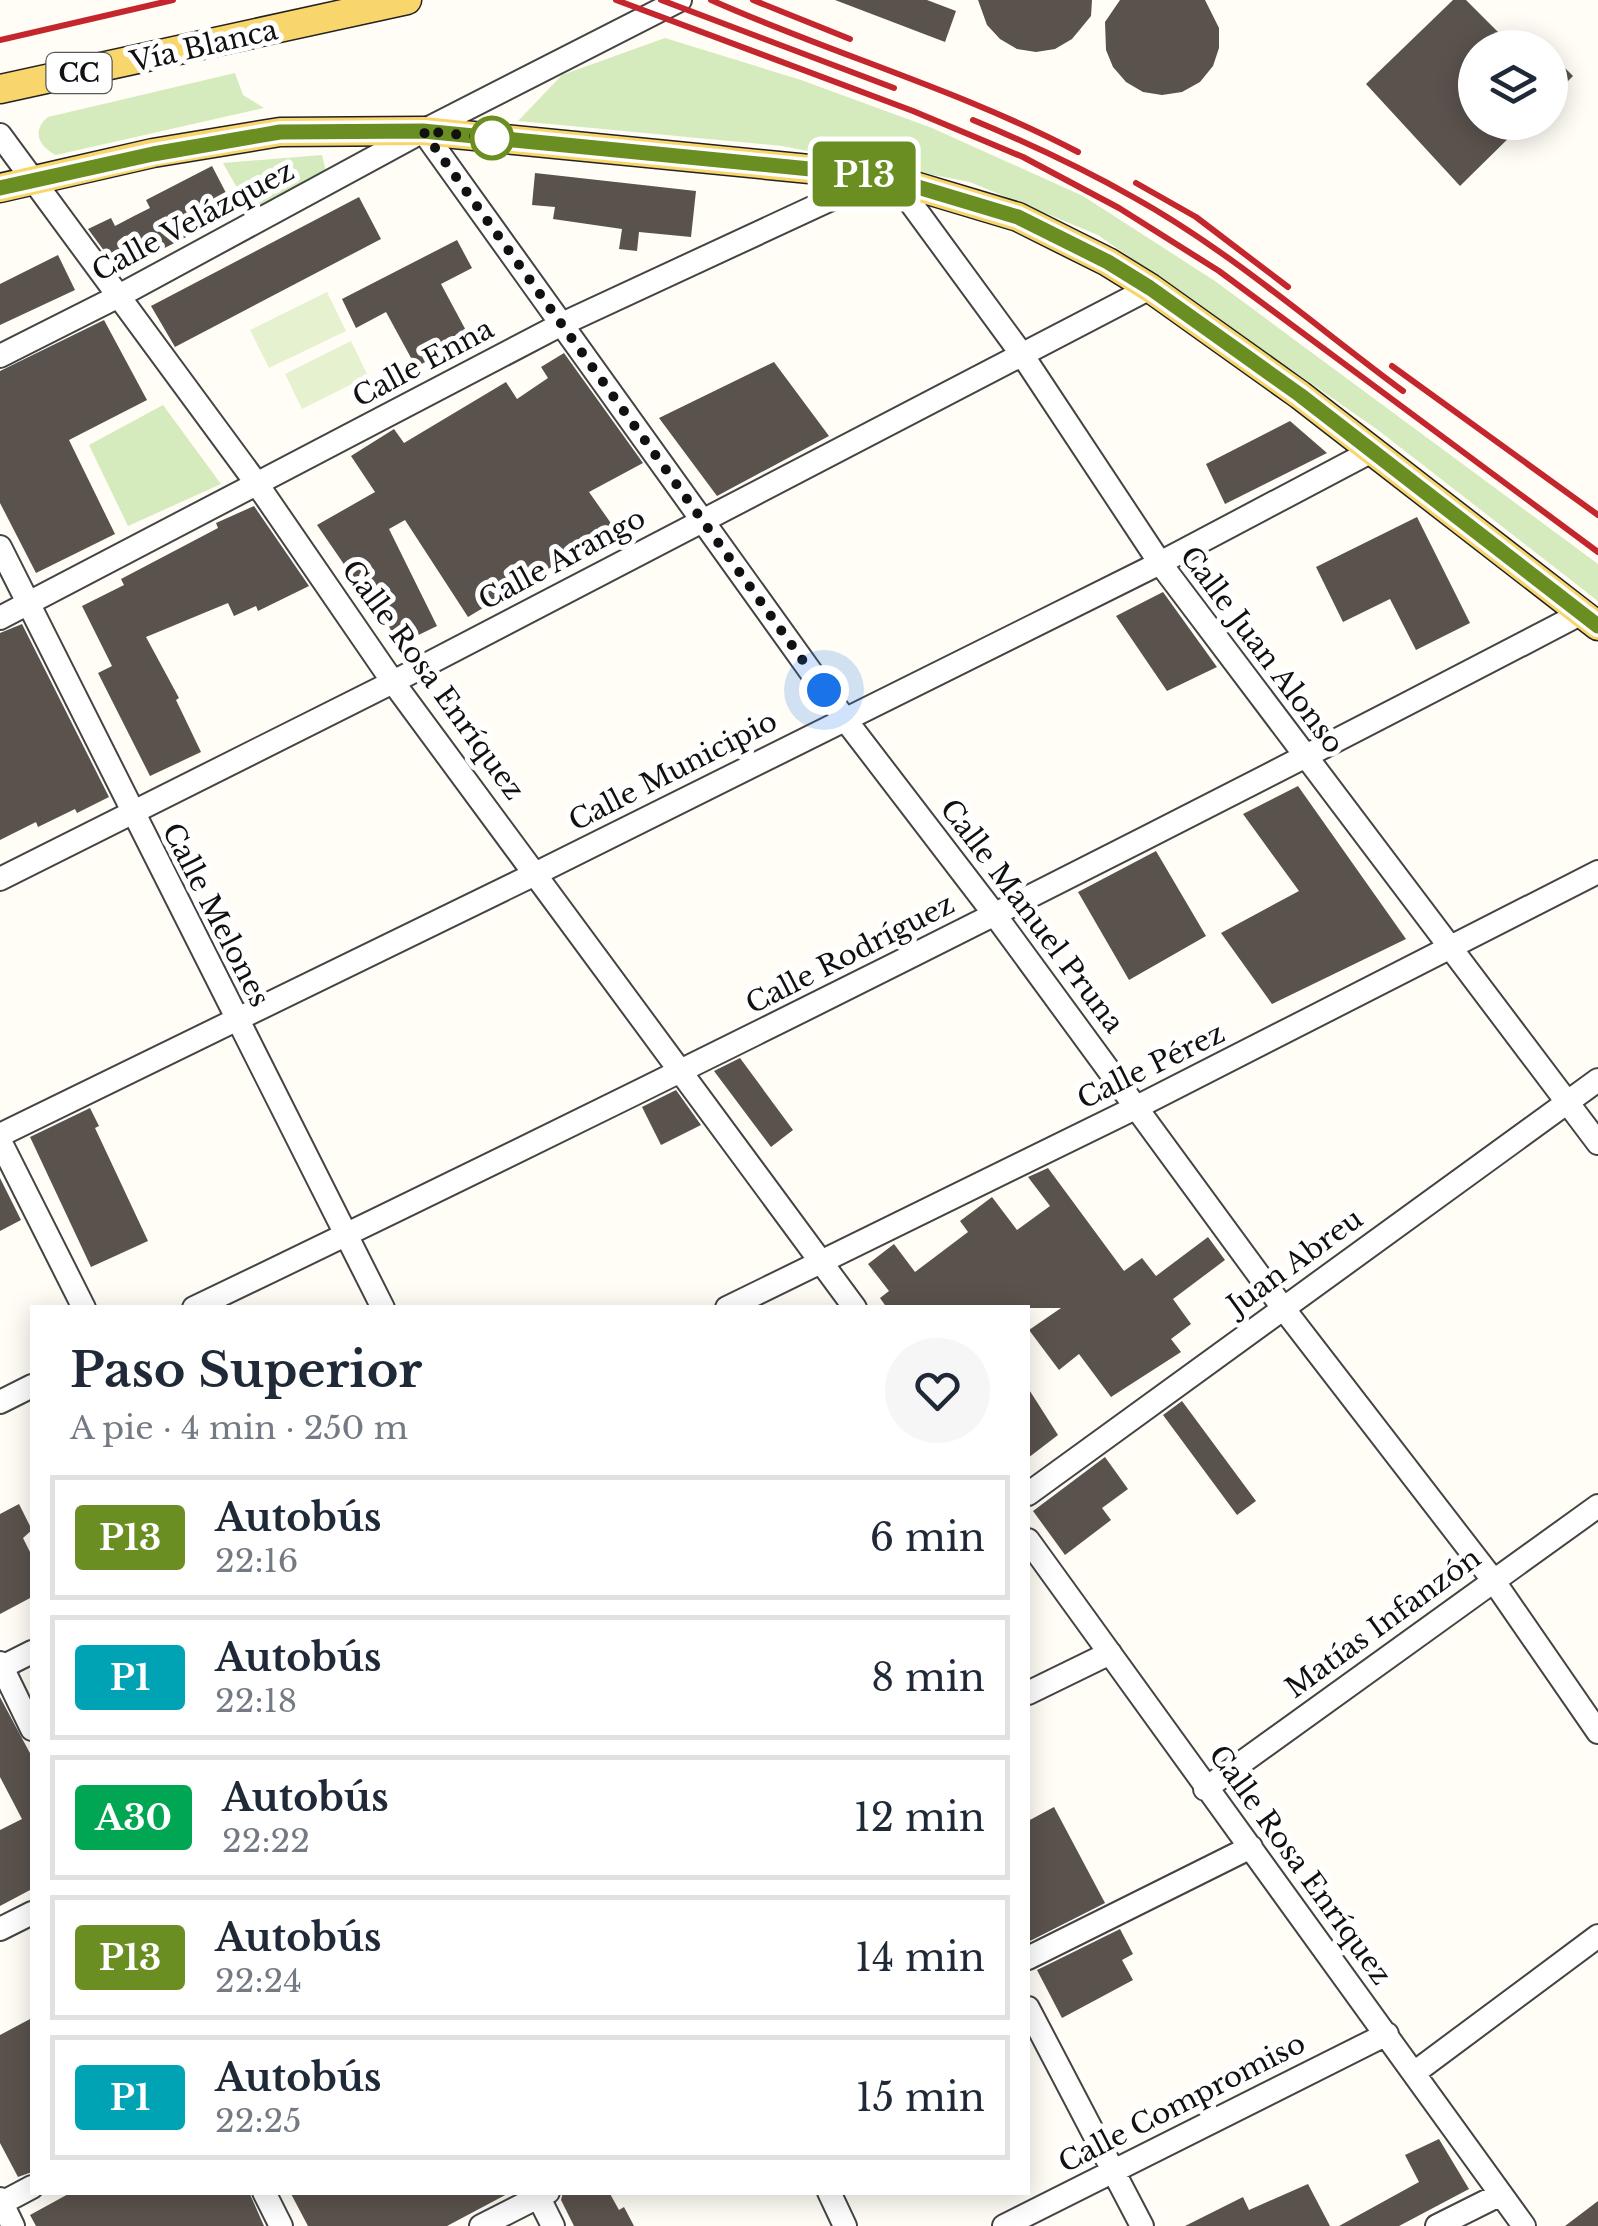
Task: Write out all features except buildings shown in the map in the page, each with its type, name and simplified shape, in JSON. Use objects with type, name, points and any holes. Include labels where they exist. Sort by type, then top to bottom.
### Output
[{"type":"main road","name":"Vía Blanca","points":[[0,90],[407,0]]},
{"type":"main road","points":[[0,188],[153,154],[280,132],[423,131],[888,178],[1018,217],[1108,262],[1150,288],[1300,395],[1589,620]]},
{"type":"street","name":"Calle Velázquez","points":[[0,356],[423,131],[680,0]]},
{"type":"street","name":"Calle Manuel Pruna","points":[[423,131],[844,718],[995,914],[1283,1308],[1492,1580],[1598,1732]]},
{"type":"street","name":"Calle Rosa Enríquez","points":[[0,135],[257,484],[393,682],[853,1305]]},
{"type":"street","name":"Calle Enna","points":[[0,618],[560,325],[888,178]]},
{"type":"street","name":"Calle Juan Alonso","points":[[888,178],[1023,356],[1160,563],[1598,1143]]},
{"type":"street","name":"Calle Arango","points":[[0,879],[393,682],[1150,288]]},
{"type":"street","name":"Calle Municipio","points":[[0,1138],[1160,563],[1370,452]]},
{"type":"street","name":"Calle Melones","points":[[0,546],[381,1305]]},
{"type":"street","name":"Calle Rodríguez","points":[[200,1305],[681,1072],[1304,758],[1589,620]]},
{"type":"street","name":"Calle Pérez","points":[[733,1305],[1137,1107],[1598,872]]},
{"type":"street","name":"Juan Abreu","points":[[1030,1493],[1598,1080]]},
{"type":"street","points":[[0,1138],[83,1305]]},
{"type":"street","points":[[0,1402],[30,1387]]},
{"type":"street","name":"Matías Infanzón","points":[[1205,1789],[1598,1506]]},
{"type":"street","name":"Calle Rosa Enríquez","points":[[1030,1543],[1524,2226]]},
{"type":"street","points":[[30,1653],[1,1666],[30,1725]]},
{"type":"street","points":[[1030,1692],[1110,1653]]},
{"type":"street","points":[[1030,1957],[1251,1848]]},
{"type":"street","points":[[0,1929],[30,1914]]},
{"type":"street","points":[[1414,2073],[1598,1936]]},
{"type":"street","points":[[1030,2012],[1142,2226]]},
{"type":"street","name":"Calle Compromiso","points":[[1004,2226],[1387,2034]]},
{"type":"street","points":[[13,2226],[1,2202],[30,2188]]},
{"type":"street","points":[[1437,2226],[1501,2194]]},
{"type":"street","points":[[266,2195],[281,2226]]},
{"type":"street","points":[[481,2226],[539,2195]]},
{"type":"street","points":[[541,2195],[552,2226]]},
{"type":"street","points":[[830,2195],[845,2226]]},
{"type":"green space","points":[[665,38],[801,80],[932,128],[1083,196],[1215,281],[1598,564],[1598,601],[1378,430],[1098,235],[970,182],[782,146],[518,121],[562,75]]},
{"type":"green space","points":[[235,73],[243,95],[264,108],[56,155],[39,138],[40,128],[48,117]]},
{"type":"green space","points":[[322,155],[326,172],[250,211],[223,163]]},
{"type":"green space","points":[[327,292],[346,331],[269,368],[250,330]]},
{"type":"green space","points":[[351,341],[368,376],[302,409],[285,374]]},
{"type":"green space","points":[[163,405],[221,484],[128,526],[89,445]]},
{"type":"railway","points":[[0,40],[173,0]]},
{"type":"railway","points":[[616,0],[913,111],[1023,157],[1119,208],[1219,271],[1598,552]]},
{"type":"railway","points":[[661,0],[894,88]]},
{"type":"railway","points":[[711,0],[988,110],[1078,152]]},
{"type":"railway","points":[[753,0],[850,39]]},
{"type":"railway","points":[[973,120],[1074,166],[1169,218],[1403,391]]},
{"type":"railway","points":[[1136,183],[1196,217],[1288,287]]},
{"type":"railway","points":[[1392,366],[1598,515]]},
{"type":"bus line","name":"P13","points":[[0,188],[153,154],[280,132],[423,131],[881,176],[1018,217],[1108,262],[1150,288],[1300,395],[1598,626]]},
{"type":"route","points":[[492,138],[423,131],[824,690]]}]
